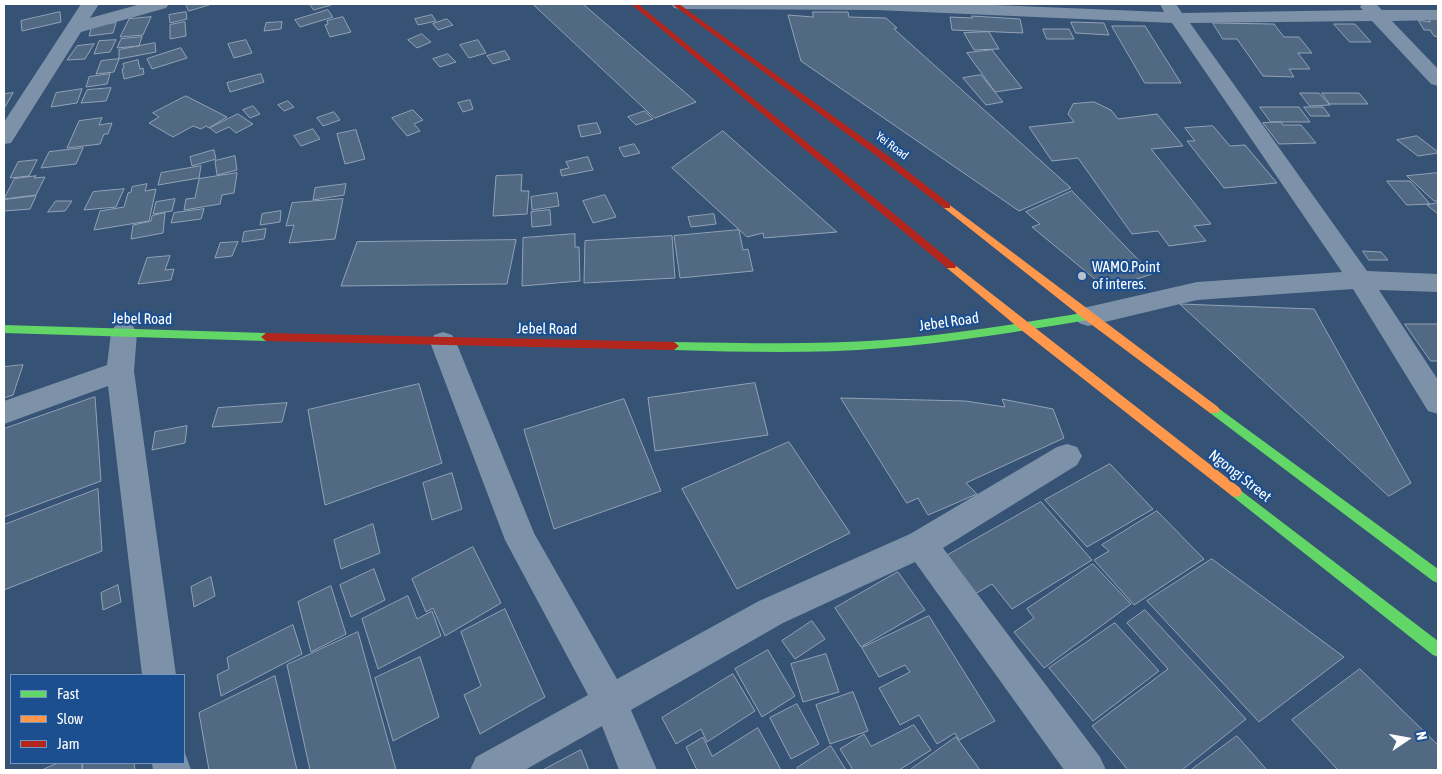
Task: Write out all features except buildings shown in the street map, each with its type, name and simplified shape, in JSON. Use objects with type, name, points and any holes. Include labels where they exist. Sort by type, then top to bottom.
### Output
[{"type":"main road","points":[[634,4],[1024,326]]},
{"type":"main road","name":"Yei Road","points":[[675,4],[881,155],[1088,316]]},
{"type":"main road","points":[[1088,316],[1438,577]]},
{"type":"main road","name":"Jebel Road","points":[[4,329],[443,342],[823,348],[874,346],[1088,316]]},
{"type":"main road","name":"Ngongi Street","points":[[1024,326],[1438,650]]},
{"type":"street","points":[[4,138],[90,4]]},
{"type":"street","points":[[75,28],[160,4]]},
{"type":"street","points":[[680,4],[876,5],[1171,11],[1372,10],[1438,15]]},
{"type":"street","points":[[1372,10],[1438,80]]},
{"type":"street","points":[[1171,11],[1360,280],[1438,403]]},
{"type":"street","points":[[1088,316],[1198,291],[1360,280],[1438,283]]},
{"type":"street","points":[[124,334],[120,371],[159,674]]},
{"type":"street","points":[[443,342],[521,540],[610,701],[638,770]]},
{"type":"street","points":[[4,414],[120,371]]},
{"type":"street","points":[[488,770],[771,612],[922,544],[1068,456]]},
{"type":"street","points":[[922,544],[1087,770]]},
{"type":"traffic: fast","points":[[674,346],[810,348],[884,344],[972,334],[1088,316]]},
{"type":"traffic: fast","points":[[4,329],[266,337]]},
{"type":"traffic: fast","points":[[1214,410],[1438,577]]},
{"type":"traffic: fast","points":[[1236,492],[1438,650]]},
{"type":"traffic: slow","points":[[947,206],[1088,316],[1214,410]]},
{"type":"traffic: slow","points":[[951,266],[1024,326],[1236,492]]},
{"type":"traffic: jam","points":[[634,4],[951,266]]},
{"type":"traffic: jam","points":[[675,4],[881,155],[947,206]]},
{"type":"traffic: jam","points":[[266,337],[674,346]]},
{"type":"place","name":"WAMO.Point of interes.","points":[[1082,276]]}]
